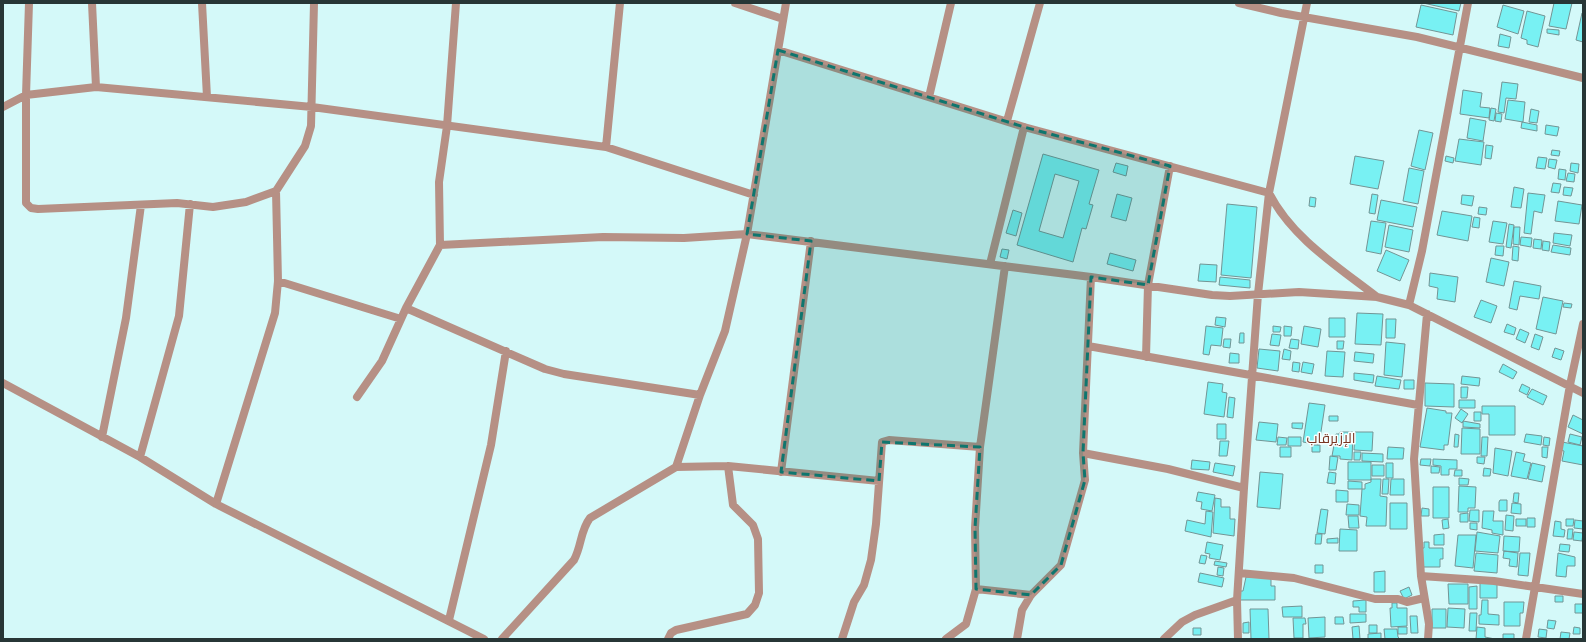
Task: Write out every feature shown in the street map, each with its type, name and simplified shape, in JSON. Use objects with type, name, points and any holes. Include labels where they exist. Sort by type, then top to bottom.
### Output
[{"type":"street","points":[[29,3],[26,96],[26,203],[31,208],[38,209],[177,203],[213,207],[246,202],[276,191]]},
{"type":"street","points":[[92,3],[96,86]]},
{"type":"street","points":[[202,3],[207,97]]},
{"type":"street","points":[[216,504],[275,313],[278,281],[276,191],[305,146],[311,126],[314,3]]},
{"type":"street","points":[[357,397],[382,361],[406,308],[440,244],[439,182],[447,126],[456,3]]},
{"type":"street","points":[[606,147],[620,3]]},
{"type":"street","points":[[734,3],[783,19]]},
{"type":"street","points":[[676,467],[700,395],[725,331],[754,195],[786,3]]},
{"type":"street","points":[[929,97],[951,3]]},
{"type":"street","points":[[1008,121],[1040,3]]},
{"type":"street","points":[[1239,3],[1304,17],[1392,32],[1583,78]]},
{"type":"street","points":[[1238,639],[1237,600],[1258,294],[1269,193],[1307,3]]},
{"type":"street","points":[[1409,305],[1422,251],[1468,3]]},
{"type":"street","points":[[778,50],[1024,127],[1269,193],[1276,207],[1297,234],[1377,297]]},
{"type":"street","points":[[3,107],[26,96],[96,86],[312,107],[606,147],[754,195]]},
{"type":"street","points":[[990,264],[1024,127]]},
{"type":"street","points":[[1146,357],[1148,285],[1170,166]]},
{"type":"street","points":[[140,457],[179,316],[190,204]]},
{"type":"street","points":[[102,437],[126,318],[141,205]]},
{"type":"street","points":[[440,244],[603,237],[684,238],[746,234],[1091,277],[1212,295],[1314,292],[1377,297],[1409,305],[1570,385],[1583,393]]},
{"type":"street","points":[[780,472],[811,241]]},
{"type":"street","points":[[946,639],[966,624],[976,589],[975,528],[980,447],[1005,266]]},
{"type":"street","points":[[1017,639],[1022,610],[1031,595],[1061,565],[1085,480],[1083,453],[1091,277]]},
{"type":"street","points":[[278,281],[401,319]]},
{"type":"street","points":[[406,308],[545,369],[564,374],[700,395]]},
{"type":"street","points":[[1427,314],[1414,459],[1421,576],[1428,624],[1428,639]]},
{"type":"street","points":[[1526,639],[1570,385],[1583,324]]},
{"type":"street","points":[[1088,346],[1253,377],[1418,405]]},
{"type":"street","points":[[449,620],[491,445],[506,351]]},
{"type":"street","points":[[3,383],[140,457],[216,504],[449,620],[484,639]]},
{"type":"street","points":[[842,639],[854,602],[864,585],[871,560],[876,524],[882,442],[890,440],[980,447]]},
{"type":"street","points":[[1083,453],[1168,469],[1244,488]]},
{"type":"street","points":[[668,639],[671,633],[676,630],[747,614],[755,605],[759,594],[758,539],[753,525],[739,513],[733,505],[728,466]]},
{"type":"street","points":[[502,639],[574,560],[580,549],[585,525],[590,518],[676,467],[728,466],[878,481]]},
{"type":"street","points":[[1239,573],[1300,579],[1375,599],[1398,599],[1407,602],[1424,598]]},
{"type":"street","points":[[1421,576],[1494,581],[1583,594]]},
{"type":"street","points":[[976,589],[1031,595]]},
{"type":"street","points":[[1164,639],[1182,622],[1195,615],[1237,600]]},
{"type":"highlighted area","points":[[778,50],[1024,127],[1170,166],[1148,285],[1091,277],[1083,453],[1085,480],[1061,565],[1031,595],[976,589],[975,528],[980,447],[882,442],[879,481],[781,472],[811,241],[747,234]]},
{"type":"building","points":[[1423,3],[1461,3],[1459,11]]},
{"type":"building","points":[[1554,3],[1572,3],[1566,29],[1549,26]]},
{"type":"building","points":[[1421,5],[1457,13],[1453,35],[1416,27]]},
{"type":"building","points":[[1503,5],[1524,11],[1518,34],[1497,27]]},
{"type":"building","points":[[1527,11],[1545,16],[1538,47],[1527,44],[1527,40],[1521,38]]},
{"type":"building","points":[[1582,13],[1583,14],[1583,42],[1576,40]]},
{"type":"building","points":[[1547,29],[1559,30],[1559,35],[1547,33]]},
{"type":"building","points":[[1500,34],[1511,37],[1509,48],[1498,46]]},
{"type":"building","points":[[1502,82],[1518,84],[1516,99],[1506,98],[1504,113],[1498,112]]},
{"type":"building","points":[[1463,90],[1482,93],[1480,107],[1490,108],[1489,118],[1460,114]]},
{"type":"building","points":[[1508,100],[1525,102],[1523,122],[1505,119]]},
{"type":"building","points":[[1491,108],[1496,109],[1494,121],[1489,120]]},
{"type":"building","points":[[1531,109],[1539,111],[1537,123],[1529,122]]},
{"type":"building","points":[[1496,113],[1502,114],[1501,122],[1495,121]]},
{"type":"building","points":[[1470,118],[1486,121],[1483,141],[1467,138]]},
{"type":"building","points":[[1522,122],[1537,125],[1537,131],[1521,128]]},
{"type":"building","points":[[1546,125],[1559,127],[1557,136],[1545,134]]},
{"type":"building","points":[[1419,130],[1433,133],[1425,170],[1411,166]]},
{"type":"building","points":[[1459,139],[1484,142],[1481,165],[1455,161]]},
{"type":"building","points":[[1486,145],[1493,146],[1491,159],[1485,158]]},
{"type":"building","points":[[1552,150],[1560,151],[1559,156],[1551,155]]},
{"type":"building","points":[[1043,154],[1099,170],[1089,204],[1093,205],[1086,229],[1082,228],[1073,262],[1017,245]],"holes":[[[1055,174],[1079,181],[1063,238],[1039,231]]]},
{"type":"building","points":[[1355,156],[1384,161],[1378,189],[1350,184]]},
{"type":"building","points":[[1446,156],[1454,158],[1453,163],[1445,161]]},
{"type":"building","points":[[1538,157],[1547,158],[1545,169],[1536,168]]},
{"type":"building","points":[[1549,159],[1557,160],[1555,169],[1548,167]]},
{"type":"building","points":[[1116,163],[1128,166],[1126,176],[1113,172]]},
{"type":"building","points":[[1571,163],[1579,164],[1578,173],[1570,171]]},
{"type":"building","points":[[1409,168],[1424,171],[1418,204],[1403,201]]},
{"type":"building","points":[[1559,169],[1566,170],[1565,180],[1558,179]]},
{"type":"building","points":[[1568,173],[1575,174],[1574,182],[1566,181]]},
{"type":"building","points":[[1553,183],[1561,184],[1559,193],[1551,192]]},
{"type":"building","points":[[1514,187],[1524,189],[1521,208],[1511,207]]},
{"type":"building","points":[[1564,187],[1573,188],[1571,196],[1563,195]]},
{"type":"building","points":[[1528,193],[1545,195],[1542,213],[1534,211],[1531,234],[1524,233]]},
{"type":"building","points":[[1117,194],[1132,198],[1126,221],[1111,217]]},
{"type":"building","points":[[1372,194],[1378,195],[1375,214],[1369,213]]},
{"type":"building","points":[[1462,195],[1474,196],[1472,206],[1461,204]]},
{"type":"building","points":[[1310,197],[1316,198],[1315,207],[1309,206]]},
{"type":"building","points":[[1381,200],[1417,207],[1413,227],[1377,220]]},
{"type":"building","points":[[1558,201],[1582,205],[1579,224],[1555,221]]},
{"type":"building","points":[[1227,204],[1257,207],[1251,278],[1221,275]]},
{"type":"building","points":[[1479,207],[1487,208],[1486,215],[1478,214]]},
{"type":"building","points":[[1013,210],[1022,213],[1016,236],[1006,233]]},
{"type":"building","points":[[1442,211],[1472,216],[1468,241],[1437,235]]},
{"type":"building","points":[[1474,217],[1480,218],[1479,228],[1472,227]]},
{"type":"building","points":[[1371,221],[1386,223],[1381,254],[1366,251]]},
{"type":"building","points":[[1493,221],[1507,223],[1503,244],[1489,242]]},
{"type":"building","points":[[1509,224],[1514,225],[1511,248],[1506,247]]},
{"type":"building","points":[[1389,225],[1413,230],[1409,252],[1385,247]]},
{"type":"building","points":[[1514,227],[1520,227],[1519,245],[1513,244]]},
{"type":"building","points":[[1554,233],[1572,235],[1570,246],[1553,243]]},
{"type":"building","points":[[1521,237],[1532,238],[1531,247],[1520,245]]},
{"type":"building","points":[[1534,239],[1542,240],[1541,249],[1533,248]]},
{"type":"building","points":[[1543,241],[1550,242],[1549,251],[1542,250]]},
{"type":"building","points":[[1553,245],[1571,248],[1570,255],[1551,252]]},
{"type":"building","points":[[1496,246],[1504,246],[1503,256],[1495,255]]},
{"type":"building","points":[[1513,246],[1519,247],[1518,261],[1512,260]]},
{"type":"building","points":[[1002,249],[1009,250],[1007,259],[1000,257]]},
{"type":"building","points":[[1386,250],[1409,260],[1400,281],[1377,271]]},
{"type":"building","points":[[1110,253],[1136,260],[1133,271],[1107,264]]},
{"type":"building","points":[[1491,258],[1509,262],[1504,286],[1486,282]]},
{"type":"building","points":[[1200,264],[1217,265],[1216,282],[1198,281]]},
{"type":"building","points":[[1430,273],[1458,277],[1455,302],[1437,299],[1438,288],[1429,286]]},
{"type":"building","points":[[1220,277],[1250,280],[1250,288],[1219,285]]},
{"type":"building","points":[[1514,281],[1541,286],[1539,299],[1520,296],[1517,310],[1509,308]]},
{"type":"building","points":[[1543,297],[1563,301],[1556,334],[1536,329]]},
{"type":"building","points":[[1481,300],[1497,306],[1491,323],[1474,317]]},
{"type":"building","points":[[1564,303],[1572,304],[1571,308],[1563,307]]},
{"type":"building","points":[[1357,313],[1383,314],[1381,345],[1355,344]]},
{"type":"building","points":[[1216,317],[1226,318],[1225,327],[1215,325]]},
{"type":"building","points":[[1329,318],[1345,318],[1345,337],[1329,337]]},
{"type":"building","points":[[1386,319],[1396,319],[1395,338],[1386,338]]},
{"type":"building","points":[[1507,324],[1516,328],[1514,335],[1504,332]]},
{"type":"building","points":[[1206,326],[1223,328],[1221,346],[1211,345],[1209,355],[1203,354]]},
{"type":"building","points":[[1273,326],[1281,327],[1280,332],[1273,332]]},
{"type":"building","points":[[1284,326],[1292,327],[1291,336],[1284,336]]},
{"type":"building","points":[[1304,326],[1321,329],[1318,347],[1301,344]]},
{"type":"building","points":[[1520,329],[1529,333],[1525,343],[1516,339]]},
{"type":"building","points":[[1240,333],[1244,333],[1244,343],[1239,343]]},
{"type":"building","points":[[1272,334],[1281,335],[1279,346],[1270,345]]},
{"type":"building","points":[[1535,334],[1543,337],[1539,350],[1531,347]]},
{"type":"building","points":[[1224,339],[1231,339],[1230,348],[1223,347]]},
{"type":"building","points":[[1291,339],[1299,340],[1298,349],[1289,348]]},
{"type":"building","points":[[1337,341],[1344,341],[1343,349],[1337,349]]},
{"type":"building","points":[[1386,342],[1405,344],[1402,377],[1384,375]]},
{"type":"building","points":[[1555,348],[1564,351],[1561,360],[1552,357]]},
{"type":"building","points":[[1259,349],[1280,351],[1278,371],[1257,368]]},
{"type":"building","points":[[1284,349],[1291,351],[1290,360],[1282,359]]},
{"type":"building","points":[[1327,351],[1345,352],[1343,377],[1325,376]]},
{"type":"building","points":[[1355,352],[1374,354],[1373,363],[1354,361]]},
{"type":"building","points":[[1230,353],[1239,354],[1239,363],[1229,363]]},
{"type":"building","points":[[1293,362],[1300,363],[1299,372],[1292,371]]},
{"type":"building","points":[[1303,362],[1314,364],[1312,374],[1301,372]]},
{"type":"building","points":[[1503,364],[1517,372],[1513,379],[1499,372]]},
{"type":"building","points":[[1354,373],[1374,375],[1373,383],[1354,380]]},
{"type":"building","points":[[1377,376],[1401,380],[1399,389],[1375,386]]},
{"type":"building","points":[[1462,376],[1480,378],[1479,386],[1461,384]]},
{"type":"building","points":[[1404,380],[1414,380],[1414,389],[1404,389]]},
{"type":"building","points":[[1208,382],[1223,384],[1222,392],[1227,393],[1224,417],[1204,414]]},
{"type":"building","points":[[1425,383],[1454,384],[1454,407],[1425,406]]},
{"type":"building","points":[[1522,384],[1530,388],[1527,395],[1519,391]]},
{"type":"building","points":[[1461,387],[1468,387],[1467,398],[1461,398]]},
{"type":"building","points":[[1532,389],[1547,396],[1543,405],[1527,397]]},
{"type":"building","points":[[1229,397],[1235,398],[1233,418],[1227,417]]},
{"type":"building","points":[[1459,400],[1475,400],[1475,408],[1459,408]]},
{"type":"building","points":[[1309,403],[1325,405],[1319,445],[1303,442]]},
{"type":"building","points":[[1482,406],[1515,406],[1515,435],[1489,435],[1489,414],[1482,414]]},
{"type":"building","points":[[1427,408],[1452,413],[1448,445],[1444,445],[1444,450],[1420,447]]},
{"type":"building","points":[[1461,409],[1468,414],[1462,423],[1455,418]]},
{"type":"building","points":[[1474,412],[1481,412],[1481,421],[1474,421]]},
{"type":"building","points":[[1573,415],[1583,420],[1583,434],[1568,427]]},
{"type":"building","points":[[1329,416],[1338,416],[1338,421],[1329,421]]},
{"type":"building","points":[[1463,421],[1480,424],[1480,428],[1463,427]]},
{"type":"building","points":[[1259,422],[1278,424],[1276,442],[1256,440]]},
{"type":"building","points":[[1292,423],[1303,423],[1302,429],[1292,428]]},
{"type":"building","points":[[1217,424],[1226,424],[1226,439],[1217,439]]},
{"type":"building","points":[[1462,428],[1480,429],[1480,454],[1461,454]]},
{"type":"building","points":[[1340,432],[1353,432],[1352,460],[1340,459],[1340,456],[1332,456],[1336,434],[1339,434]]},
{"type":"building","points":[[1355,432],[1373,432],[1372,451],[1354,450]]},
{"type":"building","points":[[1455,434],[1459,435],[1458,447],[1454,447]]},
{"type":"building","points":[[1526,434],[1542,436],[1541,445],[1524,442]]},
{"type":"building","points":[[1570,434],[1582,437],[1580,445],[1568,442]]},
{"type":"building","points":[[1278,437],[1287,438],[1286,445],[1277,445]]},
{"type":"building","points":[[1288,437],[1301,437],[1301,446],[1288,446]]},
{"type":"building","points":[[1482,437],[1488,437],[1487,456],[1481,456]]},
{"type":"building","points":[[1544,437],[1550,438],[1549,446],[1543,445]]},
{"type":"building","points":[[1220,441],[1229,441],[1227,456],[1219,456]]},
{"type":"building","points":[[1562,442],[1583,446],[1583,465],[1562,461],[1564,451],[1560,450]]},
{"type":"building","points":[[1312,445],[1320,445],[1320,452],[1312,452]]},
{"type":"building","points":[[1280,447],[1291,447],[1291,457],[1280,457]]},
{"type":"building","points":[[1388,447],[1404,448],[1403,459],[1387,459]]},
{"type":"building","points":[[1542,447],[1548,447],[1547,458],[1542,457]]},
{"type":"building","points":[[1495,448],[1512,451],[1508,476],[1493,473]]},
{"type":"building","points":[[1354,452],[1361,452],[1360,460],[1354,460]]},
{"type":"building","points":[[1516,452],[1525,454],[1523,461],[1531,463],[1527,479],[1511,476]]},
{"type":"building","points":[[1362,453],[1383,454],[1383,462],[1362,461]]},
{"type":"building","points":[[1330,456],[1338,457],[1336,470],[1329,470]]},
{"type":"building","points":[[1477,457],[1485,457],[1484,464],[1477,463]]},
{"type":"building","points":[[1421,459],[1431,459],[1430,466],[1420,465]]},
{"type":"building","points":[[1433,459],[1457,460],[1457,469],[1449,469],[1449,475],[1441,475],[1441,466],[1433,465]]},
{"type":"building","points":[[1192,460],[1210,462],[1209,470],[1191,469]]},
{"type":"building","points":[[1348,462],[1371,462],[1371,480],[1348,480]]},
{"type":"building","points":[[1215,463],[1235,466],[1233,476],[1213,472]]},
{"type":"building","points":[[1386,463],[1393,463],[1393,478],[1386,478]]},
{"type":"building","points":[[1532,463],[1545,466],[1542,482],[1528,479]]},
{"type":"building","points":[[1372,465],[1384,465],[1384,476],[1372,476]]},
{"type":"building","points":[[1431,466],[1440,467],[1439,473],[1431,473]]},
{"type":"building","points":[[1484,468],[1491,469],[1490,476],[1483,476]]},
{"type":"building","points":[[1455,470],[1462,470],[1462,476],[1454,476]]},
{"type":"building","points":[[1260,472],[1283,474],[1280,509],[1257,507]]},
{"type":"building","points":[[1329,472],[1336,473],[1335,484],[1327,483]]},
{"type":"building","points":[[1459,478],[1469,479],[1468,485],[1459,485]]},
{"type":"building","points":[[1371,479],[1381,479],[1380,496],[1387,497],[1386,526],[1366,526],[1367,517],[1360,516],[1362,489],[1365,489],[1365,484],[1371,482]]},
{"type":"building","points":[[1383,479],[1389,479],[1388,494],[1382,494]]},
{"type":"building","points":[[1391,479],[1404,479],[1404,495],[1390,495]]},
{"type":"building","points":[[1348,481],[1362,482],[1362,489],[1348,489]]},
{"type":"building","points":[[1459,486],[1476,487],[1475,508],[1468,508],[1468,512],[1458,512]]},
{"type":"building","points":[[1433,487],[1449,487],[1449,518],[1433,518]]},
{"type":"building","points":[[1336,490],[1348,491],[1348,502],[1336,502]]},
{"type":"building","points":[[1198,492],[1215,495],[1212,511],[1201,509],[1202,502],[1196,501]]},
{"type":"building","points":[[1514,493],[1519,493],[1518,503],[1513,502]]},
{"type":"building","points":[[1215,498],[1221,499],[1221,507],[1230,507],[1230,519],[1235,519],[1234,536],[1213,533]]},
{"type":"building","points":[[1500,500],[1507,500],[1507,511],[1499,511]]},
{"type":"building","points":[[1390,503],[1407,503],[1407,529],[1390,529]]},
{"type":"building","points":[[1512,503],[1521,504],[1521,514],[1511,513]]},
{"type":"building","points":[[1347,504],[1359,505],[1359,515],[1346,515]]},
{"type":"building","points":[[1422,508],[1429,509],[1429,516],[1421,516]]},
{"type":"building","points":[[1321,509],[1328,510],[1325,534],[1317,533]]},
{"type":"building","points":[[1470,510],[1479,510],[1479,522],[1469,521]]},
{"type":"building","points":[[1206,511],[1213,512],[1211,537],[1185,531],[1187,520],[1205,524]]},
{"type":"building","points":[[1483,511],[1494,511],[1493,521],[1503,521],[1503,535],[1492,533],[1492,530],[1482,528]]},
{"type":"building","points":[[1468,513],[1468,522],[1460,522],[1460,514]]},
{"type":"building","points":[[1506,515],[1514,516],[1513,531],[1505,530]]},
{"type":"building","points":[[1348,516],[1358,516],[1359,528],[1349,528]]},
{"type":"building","points":[[1527,518],[1535,518],[1535,527],[1527,527]]},
{"type":"building","points":[[1448,519],[1449,528],[1443,529],[1442,520]]},
{"type":"building","points":[[1516,519],[1526,519],[1526,526],[1516,526]]},
{"type":"building","points":[[1566,519],[1574,519],[1573,526],[1566,526]]},
{"type":"building","points":[[1575,520],[1583,521],[1583,529],[1574,528]]},
{"type":"building","points":[[1555,521],[1561,522],[1561,529],[1565,530],[1564,537],[1553,536]]},
{"type":"building","points":[[1470,523],[1477,523],[1477,530],[1470,529]]},
{"type":"building","points":[[1340,529],[1357,530],[1357,551],[1339,551]]},
{"type":"building","points":[[1568,529],[1573,529],[1572,539],[1567,539]]},
{"type":"building","points":[[1477,532],[1500,536],[1498,553],[1475,551]]},
{"type":"building","points":[[1574,532],[1583,533],[1582,541],[1573,540]]},
{"type":"building","points":[[1316,534],[1322,534],[1321,544],[1315,544]]},
{"type":"building","points":[[1444,534],[1444,545],[1434,545],[1434,535]]},
{"type":"building","points":[[1458,535],[1476,535],[1473,568],[1455,566]]},
{"type":"building","points":[[1504,536],[1520,537],[1519,552],[1503,551]]},
{"type":"building","points":[[1338,538],[1338,543],[1327,543],[1327,539]]},
{"type":"building","points":[[1207,542],[1223,545],[1220,560],[1209,558],[1210,554],[1205,553]]},
{"type":"building","points":[[1424,542],[1429,542],[1429,548],[1443,548],[1443,559],[1440,559],[1440,567],[1421,567],[1421,548],[1424,548]]},
{"type":"building","points":[[1560,544],[1570,545],[1569,552],[1559,551]]},
{"type":"building","points":[[1504,551],[1518,553],[1517,567],[1509,566],[1510,559],[1503,558]]},
{"type":"building","points":[[1476,553],[1498,555],[1497,573],[1474,571]]},
{"type":"building","points":[[1520,553],[1530,553],[1528,576],[1518,575]]},
{"type":"building","points":[[1558,553],[1575,557],[1575,566],[1567,566],[1566,577],[1556,576]]},
{"type":"building","points":[[1201,555],[1207,556],[1205,564],[1199,563]]},
{"type":"building","points":[[1215,561],[1227,563],[1226,567],[1214,565]]},
{"type":"building","points":[[1315,565],[1323,565],[1323,573],[1315,573]]},
{"type":"building","points":[[1218,567],[1224,568],[1223,576],[1217,575]]},
{"type":"building","points":[[1385,571],[1385,592],[1374,592],[1374,572]]},
{"type":"building","points":[[1200,573],[1224,578],[1222,587],[1198,582]]},
{"type":"building","points":[[1246,577],[1271,577],[1271,586],[1275,586],[1275,600],[1240,600],[1240,591],[1243,591]]},
{"type":"building","points":[[1480,583],[1497,583],[1497,598],[1480,598]]},
{"type":"building","points":[[1448,584],[1468,584],[1468,604],[1449,604]]},
{"type":"building","points":[[1477,586],[1477,609],[1469,609],[1469,587]]},
{"type":"building","points":[[1409,587],[1412,595],[1404,599],[1400,591]]},
{"type":"building","points":[[1555,596],[1563,596],[1563,602],[1555,602]]},
{"type":"building","points":[[1366,600],[1366,612],[1359,612],[1359,607],[1353,607],[1353,601]]},
{"type":"building","points":[[1482,600],[1488,600],[1488,614],[1499,615],[1499,625],[1479,624]]},
{"type":"building","points":[[1504,602],[1524,602],[1523,613],[1520,613],[1520,626],[1504,626]]},
{"type":"building","points":[[1392,603],[1397,603],[1397,608],[1407,608],[1407,626],[1391,627],[1390,608],[1392,608]]},
{"type":"building","points":[[1575,604],[1583,604],[1583,613],[1575,613]]},
{"type":"building","points":[[1302,606],[1302,617],[1283,617],[1282,607]]},
{"type":"building","points":[[1448,608],[1465,609],[1464,628],[1447,627]]},
{"type":"building","points":[[1250,609],[1268,609],[1269,639],[1251,639]]},
{"type":"building","points":[[1432,609],[1446,609],[1446,628],[1432,628]]},
{"type":"building","points":[[1470,613],[1477,613],[1476,631],[1469,631]]},
{"type":"building","points":[[1350,614],[1366,614],[1366,622],[1350,623]]},
{"type":"building","points":[[1410,616],[1417,616],[1418,633],[1411,633]]},
{"type":"building","points":[[1325,617],[1325,637],[1309,638],[1308,618]]},
{"type":"building","points":[[1335,617],[1343,617],[1344,624],[1335,624]]},
{"type":"building","points":[[1293,618],[1305,618],[1306,624],[1303,624],[1303,638],[1294,638]]},
{"type":"building","points":[[1548,620],[1556,621],[1554,629],[1547,628]]},
{"type":"building","points":[[1249,622],[1249,633],[1243,633],[1243,623]]},
{"type":"building","points":[[1369,625],[1377,625],[1377,633],[1369,633]]},
{"type":"building","points":[[1359,626],[1360,639],[1353,639],[1352,627]]},
{"type":"building","points":[[1398,627],[1407,627],[1407,634],[1398,634]]},
{"type":"building","points":[[1477,627],[1485,628],[1485,637],[1495,639],[1476,639]]},
{"type":"building","points":[[1574,627],[1580,628],[1580,634],[1573,634]]},
{"type":"building","points":[[1193,628],[1201,628],[1201,635],[1193,635]]},
{"type":"building","points":[[1384,629],[1397,629],[1398,637],[1400,639],[1385,639]]},
{"type":"building","points":[[1539,629],[1547,630],[1546,638],[1538,637]]},
{"type":"building","points":[[1561,632],[1570,633],[1569,639],[1560,639]]},
{"type":"building","points":[[1381,633],[1381,639],[1368,639],[1368,634]]},
{"type":"building","points":[[1503,634],[1514,634],[1514,639],[1503,639]]},
{"type":"district","name":"الإزيرقاب","points":[[1331,438]]}]
